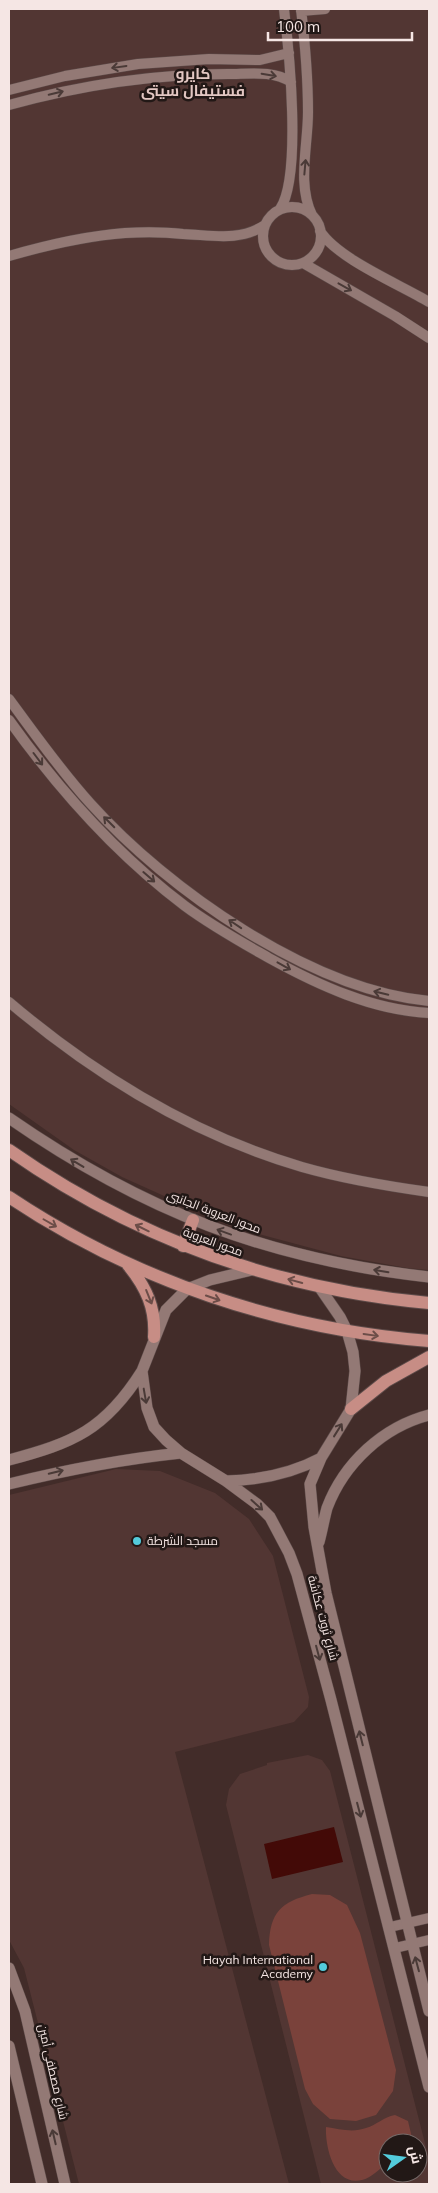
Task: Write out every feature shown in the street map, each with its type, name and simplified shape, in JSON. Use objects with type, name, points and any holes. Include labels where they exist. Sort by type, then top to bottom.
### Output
[{"type":"main road","name":"محور العروبة","points":[[9,1150],[75,1193],[117,1216],[183,1246],[252,1270],[320,1288],[429,1304]]},
{"type":"main road","points":[[9,1197],[86,1244],[187,1288],[269,1315],[347,1331],[429,1341]]},
{"type":"main road","points":[[183,1246],[193,1220]]},
{"type":"main road","points":[[126,1263],[146,1289],[152,1304],[155,1321],[154,1336]]},
{"type":"main road","points":[[351,1410],[386,1380],[429,1357]]},
{"type":"street","points":[[280,210],[285,198],[289,177],[292,122],[289,53],[284,9]]},
{"type":"street","points":[[325,9],[301,10],[308,93],[304,188],[308,206],[320,230],[331,244],[345,255],[429,302]]},
{"type":"street","points":[[9,90],[65,76],[138,64],[209,59],[260,60],[289,53]]},
{"type":"street","points":[[9,104],[102,84],[172,76],[261,73],[280,77],[291,82]]},
{"type":"street","points":[[312,215],[300,208],[293,207],[273,213],[265,225],[264,244],[275,259],[284,264],[302,263],[311,258],[317,250],[320,230]]},
{"type":"street","points":[[9,256],[59,243],[103,235],[147,232],[223,237],[242,235],[265,225]]},
{"type":"street","points":[[302,263],[429,338]]},
{"type":"street","points":[[9,699],[53,759],[97,811],[155,864],[217,911],[274,948],[317,970],[377,992],[429,1001]]},
{"type":"street","points":[[9,720],[59,786],[97,828],[159,885],[210,923],[288,968],[322,985],[386,1006],[429,1013]]},
{"type":"street","points":[[210,923],[217,911]]},
{"type":"street","points":[[9,1002],[41,1029],[129,1090],[170,1113],[212,1133],[302,1166],[387,1186],[429,1192]]},
{"type":"street","name":"محور العروبة الجانبى","points":[[9,1118],[51,1147],[96,1174],[142,1198],[239,1238],[290,1253],[340,1264],[429,1277]]},
{"type":"street","name":"شارع ثروت عكاشة","points":[[252,1270],[210,1280],[187,1288],[166,1310],[154,1336],[142,1371],[148,1408],[154,1427],[166,1440],[181,1453],[226,1481],[258,1504],[270,1517],[290,1553],[390,1927],[428,2074],[429,2087]]},
{"type":"street","name":"شارع ثروت عكاشة","points":[[320,1288],[340,1317],[347,1331],[353,1352],[355,1371],[351,1410],[321,1458],[310,1484],[311,1507],[326,1593],[429,2011]]},
{"type":"street","points":[[9,1460],[52,1448],[88,1430],[119,1404],[142,1371]]},
{"type":"street","points":[[318,1546],[327,1509],[335,1490],[350,1468],[383,1435],[400,1425],[429,1414]]},
{"type":"street","points":[[9,1484],[76,1468],[141,1457],[181,1453]]},
{"type":"street","points":[[226,1481],[268,1478],[294,1470],[321,1458]]},
{"type":"street","points":[[390,1927],[429,1918]]},
{"type":"street","points":[[395,1948],[429,1940]]},
{"type":"street","name":"شارع مصطفى أمين","points":[[9,1968],[24,2011],[65,2184]]},
{"type":"street","points":[[9,2046],[42,2184]]},
{"type":"shaded area","name":"كايرو فستيفال سيتى","points":[[9,9],[429,9],[429,1270],[341,1256],[233,1227],[122,1177],[74,1150],[9,1104]]},
{"type":"shaded area","points":[[116,1469],[160,1471],[215,1493],[249,1519],[273,1556],[309,1697],[308,1707],[294,1722],[175,1752],[289,2184],[79,2184],[24,1968],[9,1940],[9,1495]]},
{"type":"shaded area","name":"Hayah International Academy","points":[[308,1755],[322,1760],[330,1771],[422,2133],[378,2133],[378,2183],[428,2183],[428,2155],[429,2184],[321,2184],[226,1805],[229,1789],[240,1774],[267,1765],[267,1763]]},
{"type":"shaded area","points":[[334,1827],[343,1862],[272,1879],[264,1844]]},
{"type":"shaded area","points":[[312,1894],[330,1895],[347,1905],[360,1933],[396,2070],[393,2091],[376,2115],[356,2121],[330,2119],[313,2104],[305,2089],[269,1945],[272,1924],[279,1910],[292,1901]]},
{"type":"shaded area","points":[[395,2115],[408,2121],[411,2133],[378,2133],[378,2171],[362,2180],[352,2181],[344,2177],[333,2164],[327,2145],[326,2127],[356,2130],[370,2127],[387,2117]]},
{"type":"place","name":"مسجد الشرطة","points":[[137,1541]]},
{"type":"place","name":"Hayah International Academy","points":[[323,1967]]},
{"type":"district","name":"كايرو فستيفال سيتى","points":[[193,82]]}]
